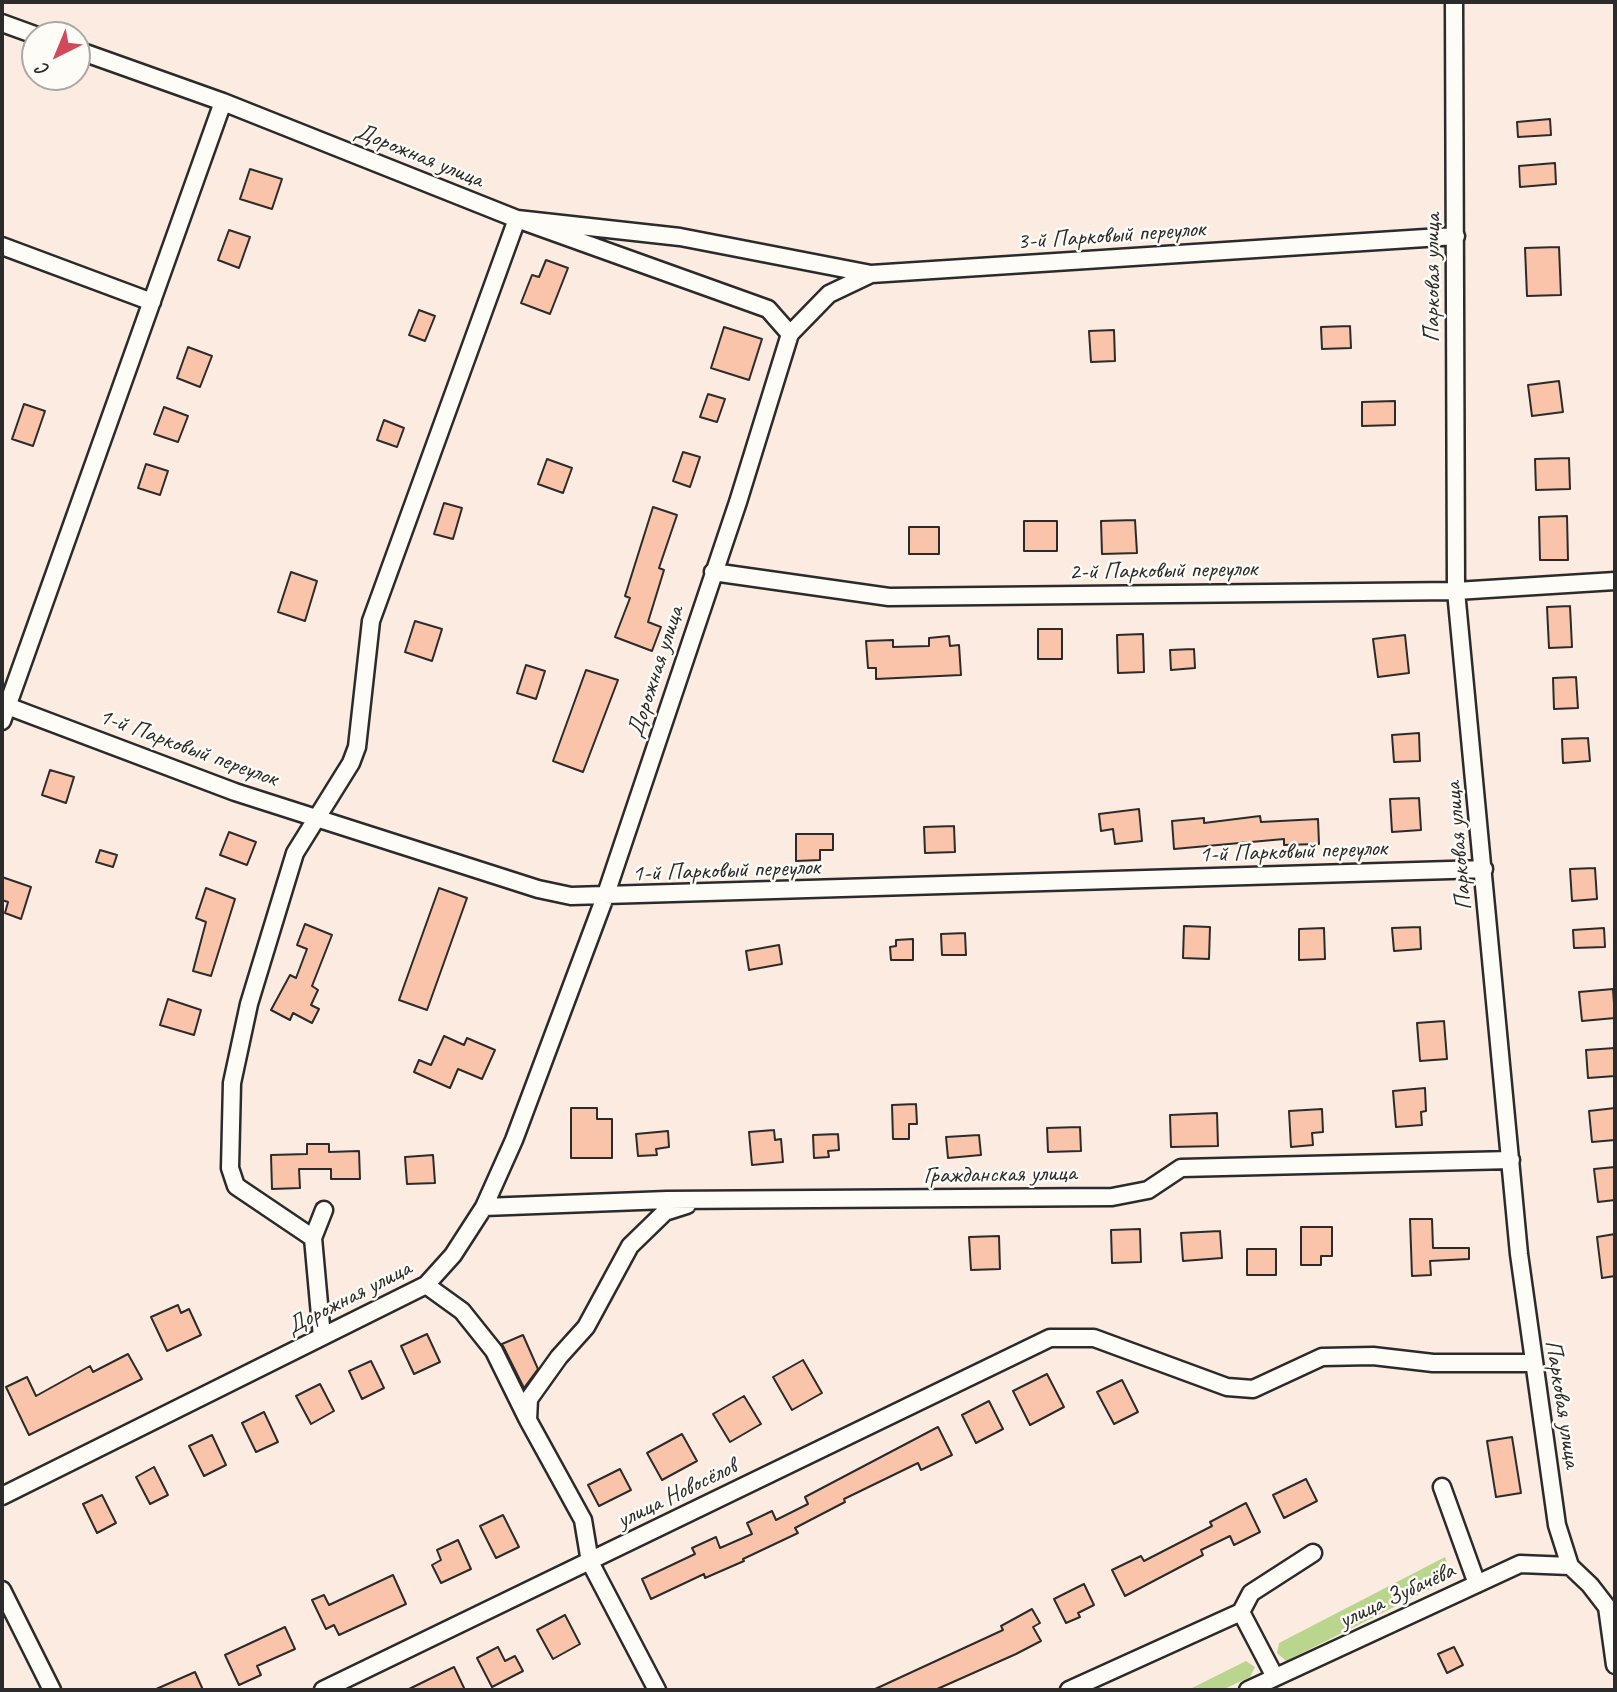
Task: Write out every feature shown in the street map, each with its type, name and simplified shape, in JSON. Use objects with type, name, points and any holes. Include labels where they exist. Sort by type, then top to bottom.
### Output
[{"type":"street","name":"Парковая улица","points":[[1454,2],[1456,591],[1511,1160],[1533,1363],[1557,1525],[1570,1566],[1590,1585],[1607,1607],[1615,1665]]},
{"type":"street","points":[[2,23],[21,30]]},
{"type":"street","name":"Дорожная улица","points":[[2,1496],[426,1285],[453,1255],[484,1207],[514,1140],[605,897],[790,334],[768,309],[517,219],[223,102],[91,55]]},
{"type":"street","points":[[4,711],[223,102]]},
{"type":"street","points":[[313,1238],[247,1196],[236,1186],[230,1168],[232,1083],[249,1004],[295,853],[351,763],[357,747],[372,621],[517,219],[680,237],[871,274]]},
{"type":"street","name":"3-й Парковый переулок","points":[[790,334],[829,294],[871,274],[1456,236]]},
{"type":"street","points":[[2,246],[152,302]]},
{"type":"street","name":"2-й Парковый переулок","points":[[713,572],[888,597],[1456,591],[1615,581]]},
{"type":"street","name":"1-й Парковый переулок","points":[[4,711],[235,792],[538,889],[571,896],[1483,869]]},
{"type":"street","name":"Гражданская улица","points":[[484,1207],[667,1200],[707,1202],[1112,1196],[1148,1190],[1181,1168],[1511,1160]]},
{"type":"street","points":[[528,1420],[530,1398],[559,1357],[586,1327],[630,1246],[665,1212],[707,1202]]},
{"type":"street","points":[[322,1337],[313,1238],[324,1210]]},
{"type":"street","points":[[426,1285],[462,1311],[494,1352],[583,1520],[590,1562],[657,1690]]},
{"type":"street","name":"улица Новосёлов","points":[[323,1690],[1049,1338],[1094,1338],[1227,1387],[1253,1389],[1322,1357],[1373,1356],[1433,1363],[1533,1363]]},
{"type":"street","points":[[1442,1487],[1477,1584]]},
{"type":"street","points":[[1069,1690],[1241,1612],[1251,1593],[1313,1553]]},
{"type":"street","name":"улица Зубачёва","points":[[1248,1690],[1520,1564],[1570,1566]]},
{"type":"street","points":[[2,1590],[52,1690]]},
{"type":"street","points":[[1241,1612],[1275,1678]]},
{"type":"green space","points":[[1445,1557],[1452,1578],[1286,1661],[1277,1653],[1279,1643]]},
{"type":"green space","points":[[1246,1661],[1255,1667],[1250,1677],[1222,1690],[1188,1690]]},
{"type":"building","points":[[1550,119],[1551,135],[1518,137],[1517,122]]},
{"type":"building","points":[[1555,163],[1556,184],[1520,187],[1519,166]]},
{"type":"building","points":[[250,169],[282,179],[272,209],[240,199]]},
{"type":"building","points":[[229,230],[250,237],[239,268],[218,260]]},
{"type":"building","points":[[1559,247],[1561,295],[1527,296],[1525,248]]},
{"type":"building","points":[[546,260],[568,268],[550,314],[521,303],[532,275],[539,277]]},
{"type":"building","points":[[419,310],[435,316],[425,341],[409,335]]},
{"type":"building","points":[[1350,326],[1351,348],[1322,349],[1321,327]]},
{"type":"building","points":[[724,327],[762,339],[749,380],[711,368]]},
{"type":"building","points":[[1114,330],[1115,361],[1091,362],[1089,331]]},
{"type":"building","points":[[188,347],[212,356],[200,387],[177,378]]},
{"type":"building","points":[[1559,381],[1563,412],[1532,416],[1528,385]]},
{"type":"building","points":[[708,394],[725,399],[717,422],[700,417]]},
{"type":"building","points":[[1395,401],[1395,425],[1362,426],[1362,402]]},
{"type":"building","points":[[24,404],[45,411],[33,446],[12,439]]},
{"type":"building","points":[[164,407],[188,416],[178,442],[154,434]]},
{"type":"building","points":[[384,420],[404,428],[397,447],[377,440]]},
{"type":"building","points":[[683,452],[700,457],[690,487],[673,481]]},
{"type":"building","points":[[1569,458],[1570,489],[1536,490],[1535,459]]},
{"type":"building","points":[[547,459],[572,468],[563,493],[538,484]]},
{"type":"building","points":[[146,464],[168,471],[160,495],[138,488]]},
{"type":"building","points":[[444,503],[462,508],[453,539],[434,534]]},
{"type":"building","points":[[653,507],[677,515],[659,568],[664,570],[648,622],[661,627],[652,651],[615,637],[630,598],[625,596]]},
{"type":"building","points":[[1567,516],[1568,560],[1540,560],[1539,517]]},
{"type":"building","points":[[1135,520],[1137,553],[1102,554],[1101,521]]},
{"type":"building","points":[[1024,521],[1057,521],[1057,551],[1024,551]]},
{"type":"building","points":[[909,527],[939,527],[939,554],[909,554]]},
{"type":"building","points":[[291,572],[317,581],[305,621],[278,612]]},
{"type":"building","points":[[1570,606],[1572,647],[1549,648],[1547,607]]},
{"type":"building","points":[[415,621],[442,629],[432,661],[405,652]]},
{"type":"building","points":[[1038,629],[1062,629],[1062,659],[1038,659]]},
{"type":"building","points":[[1143,634],[1144,672],[1118,673],[1117,635]]},
{"type":"building","points":[[1405,635],[1409,673],[1378,677],[1373,639]]},
{"type":"building","points":[[949,636],[950,646],[959,645],[961,675],[876,679],[876,668],[868,668],[866,641],[893,640],[893,647],[929,646],[929,638]]},
{"type":"building","points":[[1194,649],[1195,668],[1171,670],[1170,650]]},
{"type":"building","points":[[526,665],[545,671],[536,699],[517,693]]},
{"type":"building","points":[[586,670],[618,680],[583,772],[553,761]]},
{"type":"building","points":[[1576,677],[1578,708],[1554,709],[1553,678]]},
{"type":"building","points":[[1419,733],[1420,761],[1394,762],[1392,735]]},
{"type":"building","points":[[1588,738],[1590,761],[1563,763],[1562,739]]},
{"type":"building","points":[[50,770],[74,777],[66,803],[42,795]]},
{"type":"building","points":[[1419,798],[1421,830],[1392,832],[1390,799]]},
{"type":"building","points":[[1139,809],[1142,841],[1115,844],[1113,829],[1101,831],[1099,814]]},
{"type":"building","points":[[1260,816],[1261,822],[1318,819],[1319,844],[1284,845],[1284,839],[1174,849],[1172,821],[1204,818],[1204,823]]},
{"type":"building","points":[[954,826],[955,852],[925,853],[924,827]]},
{"type":"building","points":[[229,832],[256,842],[247,865],[220,855]]},
{"type":"building","points":[[796,834],[833,834],[833,850],[820,850],[820,860],[796,861]]},
{"type":"building","points":[[100,850],[117,855],[113,867],[96,862]]},
{"type":"building","points":[[1595,868],[1597,899],[1572,901],[1570,869]]},
{"type":"building","points":[[2,877],[31,887],[21,919],[5,913],[8,902],[2,900]]},
{"type":"building","points":[[206,888],[235,899],[211,976],[193,971],[206,922],[196,918]]},
{"type":"building","points":[[439,888],[467,898],[427,1010],[399,1000]]},
{"type":"building","points":[[305,924],[332,935],[312,986],[318,990],[311,1005],[319,1009],[312,1023],[293,1013],[290,1020],[271,1010],[290,975],[296,978],[307,949],[297,945]]},
{"type":"building","points":[[1184,926],[1210,927],[1209,959],[1183,958]]},
{"type":"building","points":[[1420,927],[1421,949],[1394,951],[1392,928]]},
{"type":"building","points":[[1324,928],[1325,959],[1299,960],[1299,929]]},
{"type":"building","points":[[1604,928],[1605,947],[1574,948],[1573,930]]},
{"type":"building","points":[[965,933],[966,955],[942,955],[941,934]]},
{"type":"building","points":[[913,939],[913,960],[891,960],[890,947],[896,946],[896,940]]},
{"type":"building","points":[[779,945],[782,964],[749,970],[746,951]]},
{"type":"building","points":[[1613,989],[1615,1018],[1582,1021],[1579,992]]},
{"type":"building","points":[[168,999],[201,1010],[194,1035],[160,1025]]},
{"type":"building","points":[[1444,1021],[1447,1059],[1420,1061],[1417,1023]]},
{"type":"building","points":[[444,1036],[464,1045],[467,1038],[495,1050],[482,1079],[458,1069],[450,1088],[414,1072],[419,1060],[431,1065]]},
{"type":"building","points":[[1615,1048],[1615,1076],[1588,1078],[1586,1050]]},
{"type":"building","points":[[1425,1088],[1426,1111],[1421,1112],[1422,1125],[1396,1127],[1393,1091]]},
{"type":"building","points":[[916,1104],[917,1124],[909,1124],[909,1139],[893,1139],[892,1105]]},
{"type":"building","points":[[571,1108],[597,1108],[597,1119],[612,1119],[612,1158],[571,1158]]},
{"type":"building","points":[[1615,1108],[1615,1140],[1592,1142],[1589,1111]]},
{"type":"building","points":[[1322,1109],[1323,1132],[1312,1133],[1313,1145],[1291,1147],[1289,1111]]},
{"type":"building","points":[[1217,1113],[1218,1146],[1171,1147],[1170,1115]]},
{"type":"building","points":[[1080,1127],[1081,1151],[1048,1152],[1047,1128]]},
{"type":"building","points":[[774,1130],[775,1140],[781,1139],[783,1162],[752,1165],[749,1132]]},
{"type":"building","points":[[668,1131],[669,1147],[656,1149],[657,1155],[638,1156],[636,1134]]},
{"type":"building","points":[[838,1134],[839,1150],[828,1151],[829,1157],[814,1158],[813,1135]]},
{"type":"building","points":[[979,1135],[981,1155],[948,1158],[946,1137]]},
{"type":"building","points":[[307,1144],[329,1144],[329,1152],[359,1151],[360,1179],[331,1179],[331,1169],[299,1169],[300,1188],[272,1189],[271,1155],[307,1154]]},
{"type":"building","points":[[433,1155],[435,1183],[407,1184],[405,1157]]},
{"type":"building","points":[[1615,1167],[1615,1200],[1598,1202],[1594,1169]]},
{"type":"building","points":[[1410,1219],[1432,1219],[1433,1248],[1469,1248],[1469,1259],[1430,1261],[1431,1275],[1412,1276]]},
{"type":"building","points":[[1301,1227],[1332,1227],[1332,1256],[1321,1256],[1321,1265],[1301,1265]]},
{"type":"building","points":[[1140,1229],[1141,1262],[1112,1263],[1111,1230]]},
{"type":"building","points":[[1220,1231],[1222,1258],[1183,1261],[1181,1233]]},
{"type":"building","points":[[1615,1234],[1615,1276],[1602,1278],[1597,1237]]},
{"type":"building","points":[[999,1236],[1000,1269],[971,1270],[969,1237]]},
{"type":"building","points":[[1247,1249],[1276,1249],[1276,1275],[1247,1275]]},
{"type":"building","points":[[178,1305],[181,1313],[189,1309],[201,1335],[167,1351],[151,1317]]},
{"type":"building","points":[[427,1334],[440,1362],[414,1374],[401,1346]]},
{"type":"building","points":[[523,1335],[538,1369],[524,1388],[502,1344]]},
{"type":"building","points":[[128,1354],[142,1379],[29,1435],[6,1387],[27,1377],[36,1396],[90,1366],[93,1372]]},
{"type":"building","points":[[803,1360],[822,1393],[792,1410],[773,1377]]},
{"type":"building","points":[[371,1361],[384,1388],[362,1399],[349,1371]]},
{"type":"building","points":[[1047,1374],[1064,1407],[1030,1425],[1013,1391]]},
{"type":"building","points":[[1122,1380],[1138,1412],[1114,1424],[1097,1392]]},
{"type":"building","points":[[320,1384],[334,1411],[311,1424],[296,1396]]},
{"type":"building","points":[[744,1396],[761,1424],[730,1442],[713,1414]]},
{"type":"building","points":[[989,1401],[1003,1429],[976,1443],[962,1415]]},
{"type":"building","points":[[264,1412],[278,1442],[256,1452],[242,1423]]},
{"type":"building","points":[[938,1427],[952,1455],[921,1470],[918,1463],[844,1499],[845,1502],[795,1528],[798,1533],[743,1559],[744,1561],[705,1578],[704,1574],[651,1599],[642,1579],[695,1554],[692,1548],[716,1537],[720,1548],[752,1534],[747,1523],[772,1511],[776,1520],[808,1504],[805,1497]]},
{"type":"building","points":[[682,1434],[697,1461],[662,1480],[647,1453]]},
{"type":"building","points":[[212,1435],[226,1465],[204,1476],[189,1446]]},
{"type":"building","points":[[1512,1437],[1521,1493],[1496,1497],[1487,1441]]},
{"type":"building","points":[[154,1467],[168,1495],[150,1504],[136,1477]]},
{"type":"building","points":[[620,1469],[631,1490],[599,1506],[588,1485]]},
{"type":"building","points":[[1306,1479],[1317,1501],[1284,1518],[1273,1495]]},
{"type":"building","points":[[102,1495],[116,1523],[97,1533],[83,1504]]},
{"type":"building","points":[[1246,1503],[1260,1532],[1234,1545],[1230,1536],[1201,1550],[1203,1555],[1125,1596],[1112,1570],[1141,1556],[1144,1561],[1212,1526],[1210,1522]]},
{"type":"building","points":[[503,1515],[519,1547],[496,1558],[480,1526]]},
{"type":"building","points":[[458,1540],[471,1569],[441,1583],[432,1565],[441,1560],[437,1550]]},
{"type":"building","points":[[393,1575],[406,1604],[339,1635],[334,1625],[326,1629],[312,1600],[324,1595],[329,1605]]},
{"type":"building","points":[[1084,1584],[1094,1605],[1078,1613],[1080,1617],[1066,1623],[1054,1599]]},
{"type":"building","points":[[1032,1609],[1040,1623],[1033,1627],[1041,1641],[1016,1654],[935,1690],[873,1690],[1003,1630],[1001,1626]]},
{"type":"building","points":[[565,1615],[580,1644],[553,1659],[537,1630]]},
{"type":"building","points":[[285,1627],[295,1649],[257,1666],[261,1675],[239,1685],[225,1655]]},
{"type":"building","points":[[498,1647],[505,1661],[515,1656],[523,1671],[492,1687],[477,1658]]},
{"type":"building","points":[[1454,1647],[1463,1665],[1447,1673],[1438,1654]]},
{"type":"building","points":[[454,1667],[465,1690],[407,1690]]},
{"type":"building","points":[[195,1672],[203,1690],[154,1690]]}]
